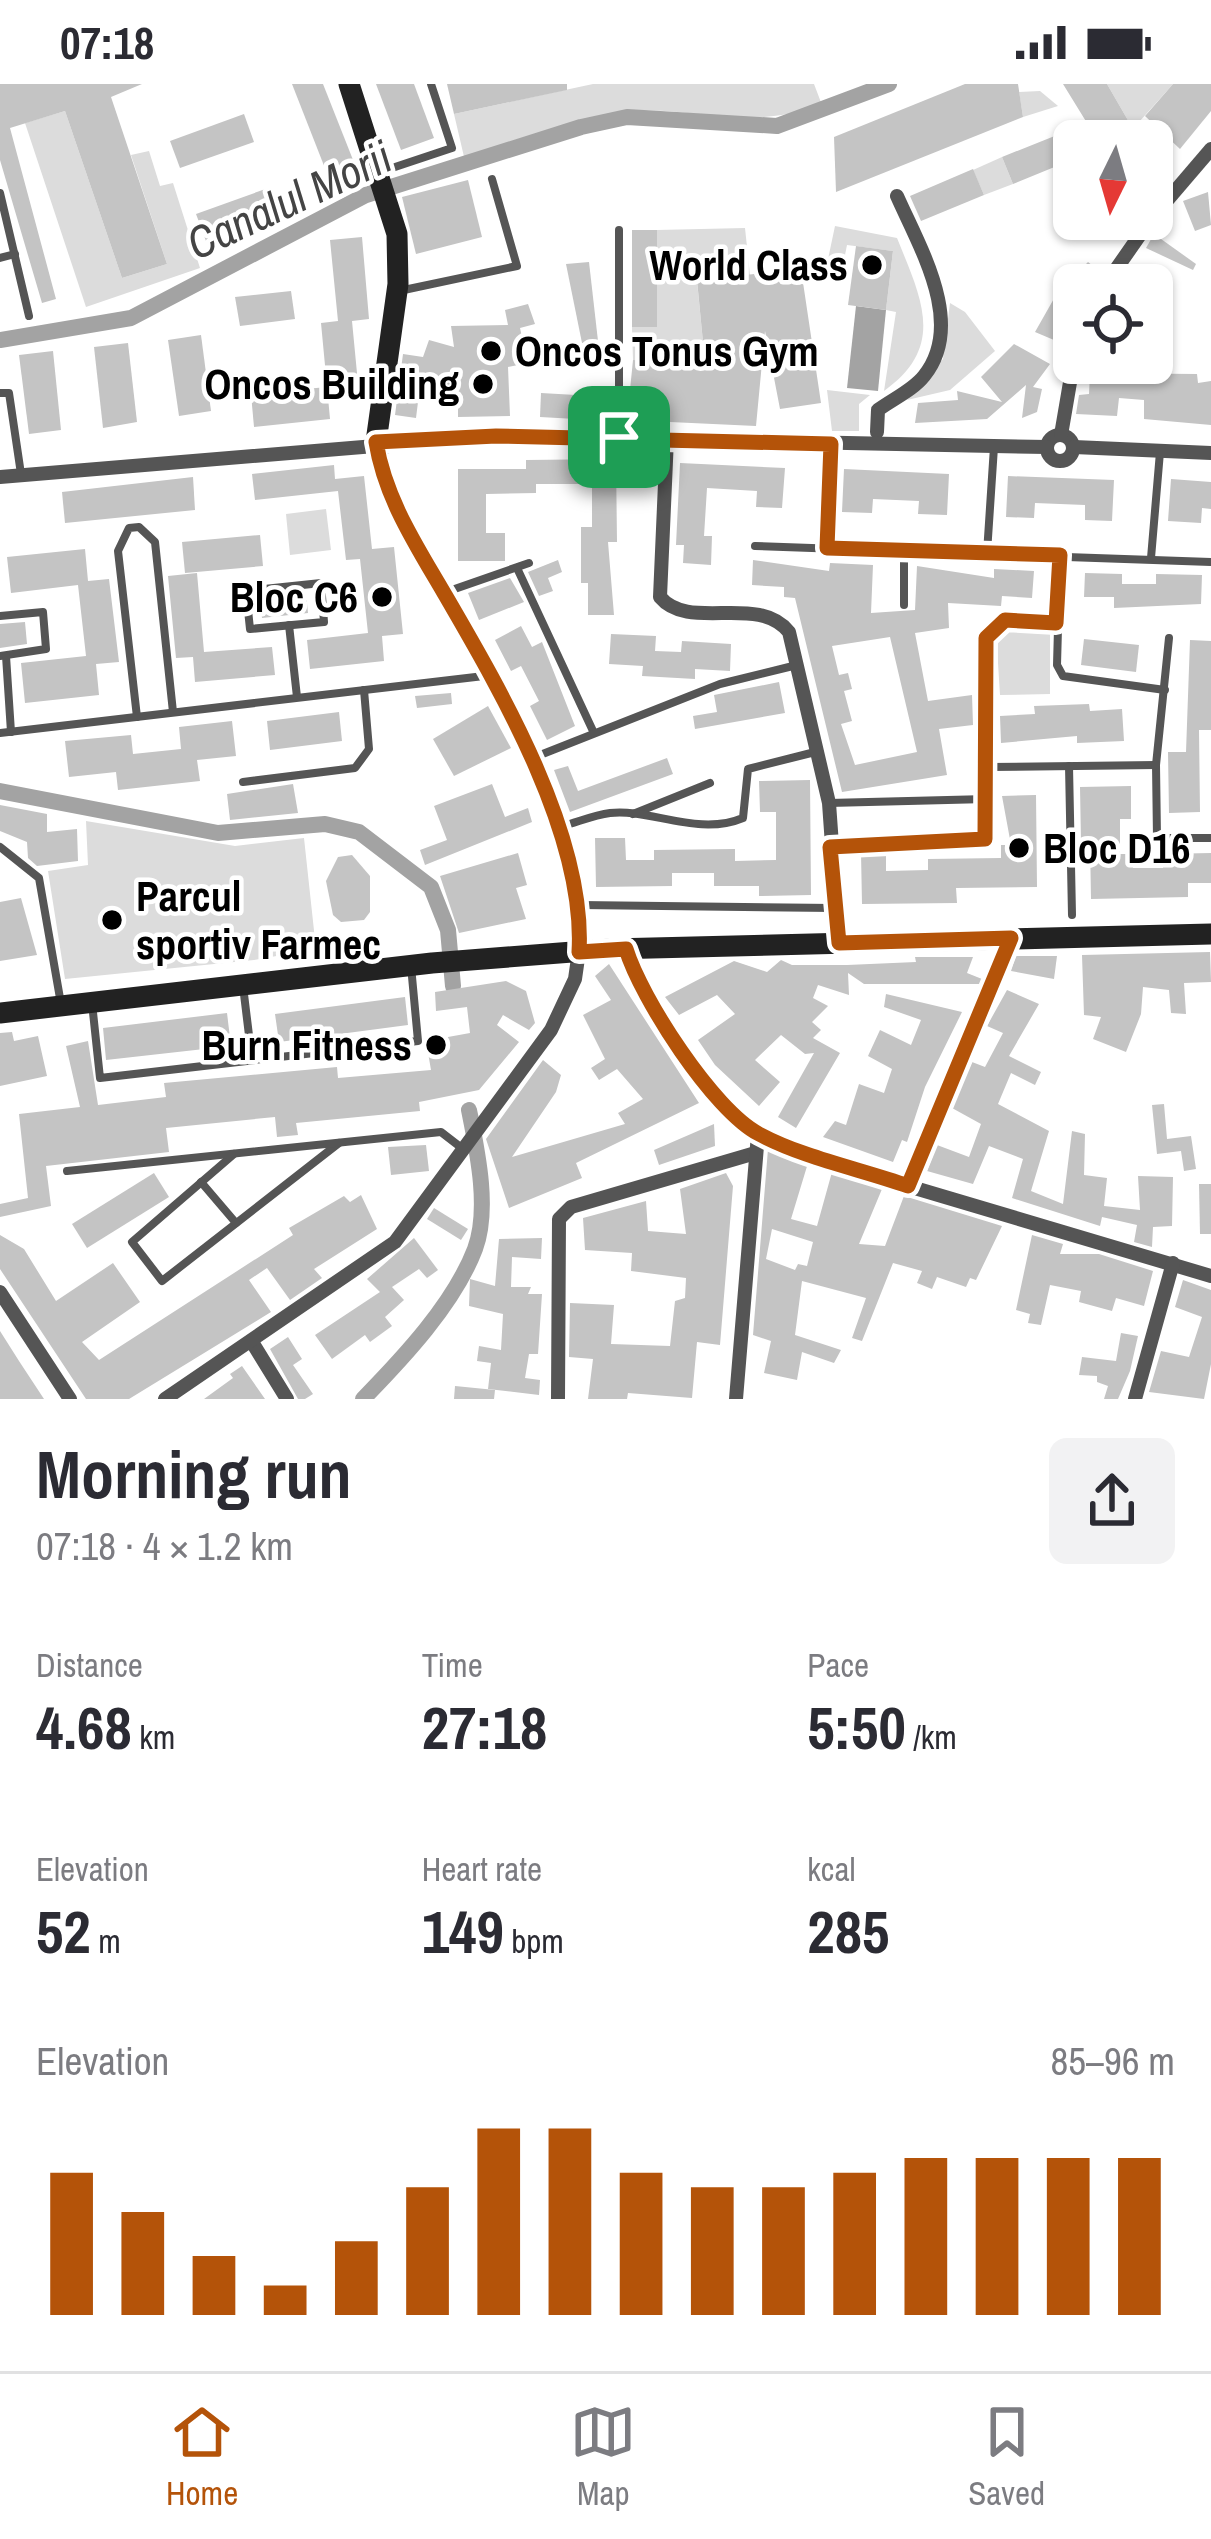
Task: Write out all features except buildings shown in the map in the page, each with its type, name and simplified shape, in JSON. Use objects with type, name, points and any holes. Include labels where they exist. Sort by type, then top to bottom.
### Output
[{"type":"main road","points":[[350,84],[382,172],[398,234],[398,291],[376,442],[394,501],[533,758],[580,905],[579,952]]},
{"type":"main road","points":[[0,1013],[421,964],[579,952],[1211,934]]},
{"type":"street","points":[[1173,193],[1211,149]]},
{"type":"street","points":[[877,431],[878,410],[921,381],[938,356],[943,334],[926,264],[897,196]]},
{"type":"street","points":[[0,477],[376,442],[619,437],[1047,447],[1061,435],[1070,384]]},
{"type":"street","points":[[1061,435],[1074,447],[1211,453]]},
{"type":"street","points":[[667,438],[659,597],[677,609],[776,620],[789,632],[829,802],[839,943]]},
{"type":"street","points":[[1047,447],[1060,461],[1074,447]]},
{"type":"street","points":[[908,1186],[1011,938]]},
{"type":"street","points":[[626,949],[644,989],[702,1077],[758,1134],[908,1186],[1211,1276]]},
{"type":"street","points":[[164,1399],[395,1242],[551,1030],[575,979],[579,952]]},
{"type":"street","points":[[736,1399],[752,1154],[758,1134]]},
{"type":"street","points":[[558,1399],[560,1220],[571,1207],[752,1154]]},
{"type":"street","points":[[1135,1399],[1173,1262]]},
{"type":"street","points":[[0,1292],[70,1399]]},
{"type":"street","points":[[252,1342],[287,1399]]},
{"type":"lane","points":[[382,172],[452,148],[431,84]]},
{"type":"lane","points":[[398,291],[517,266],[492,179]]},
{"type":"lane","points":[[0,193],[29,316]]},
{"type":"lane","points":[[619,230],[619,437]]},
{"type":"lane","points":[[0,258],[15,254]]},
{"type":"lane","points":[[0,393],[9,393],[21,475]]},
{"type":"lane","points":[[827,548],[831,444]]},
{"type":"lane","points":[[987,553],[994,447]]},
{"type":"lane","points":[[1151,558],[1160,452]]},
{"type":"lane","points":[[137,716],[118,550],[129,528],[139,526],[155,542],[173,712]]},
{"type":"lane","points":[[755,546],[1211,562]]},
{"type":"lane","points":[[904,550],[904,605]]},
{"type":"lane","points":[[1060,555],[1057,665],[1064,676],[1165,690]]},
{"type":"lane","points":[[444,592],[529,563]]},
{"type":"lane","points":[[517,568],[593,730]]},
{"type":"lane","points":[[321,583],[324,622],[289,625],[250,629],[246,591],[321,583]]},
{"type":"lane","points":[[0,616],[43,612],[46,650],[3,656],[11,732]]},
{"type":"lane","points":[[830,847],[985,839],[986,638],[1005,620],[1056,623]]},
{"type":"lane","points":[[289,625],[297,697]]},
{"type":"lane","points":[[1169,638],[1156,765],[1157,838],[1211,838]]},
{"type":"lane","points":[[533,758],[593,730],[720,684],[797,665]]},
{"type":"lane","points":[[0,734],[492,676]]},
{"type":"lane","points":[[244,782],[355,768],[369,749],[364,690]]},
{"type":"lane","points":[[556,828],[611,812],[658,822],[729,824],[743,818],[748,769],[819,751]]},
{"type":"lane","points":[[988,767],[1156,765]]},
{"type":"lane","points":[[1069,766],[1072,915]]},
{"type":"lane","points":[[632,814],[710,783]]},
{"type":"lane","points":[[829,802],[987,799]]},
{"type":"lane","points":[[0,847],[39,878],[61,1005]]},
{"type":"lane","points":[[580,905],[836,908]]},
{"type":"lane","points":[[92,1002],[100,1078],[418,1041],[421,964]]},
{"type":"lane","points":[[243,985],[252,1060]]},
{"type":"lane","points":[[67,1171],[441,1132],[464,1150]]},
{"type":"lane","points":[[234,1154],[132,1242],[162,1281],[339,1143]]},
{"type":"lane","points":[[201,1182],[236,1223]]},
{"type":"shaded area","points":[[593,84],[814,84],[822,105],[763,117],[662,111],[608,114],[465,161],[454,114]]},
{"type":"shaded area","points":[[1107,84],[1173,84],[1141,120],[1128,120]]},
{"type":"shaded area","points":[[1040,91],[1058,106],[1023,117],[1019,92]]},
{"type":"shaded area","points":[[65,111],[122,278],[167,264],[131,155],[149,151],[160,186],[173,183],[200,268],[86,307],[25,123]]},
{"type":"shaded area","points":[[1002,157],[1013,184],[984,195],[973,170]]},
{"type":"shaded area","points":[[835,226],[897,238],[920,301],[922,339],[916,357],[884,391],[896,312],[886,310],[893,251],[847,245],[843,265],[827,264]]},
{"type":"shaded area","points":[[745,228],[750,275],[697,281],[705,363],[633,360],[632,327],[657,326],[657,230]]},
{"type":"shaded area","points":[[950,303],[965,312],[995,351],[950,390],[907,400],[943,359]]},
{"type":"shaded area","points":[[856,306],[886,310],[878,391],[847,388]]},
{"type":"shaded area","points":[[827,390],[870,395],[859,404],[859,431],[832,431]]},
{"type":"shaded area","points":[[326,509],[331,550],[290,555],[286,514]]},
{"type":"shaded area","points":[[996,630],[1050,632],[1050,694],[1000,695]]},
{"type":"shaded area","points":[[86,821],[235,846],[304,838],[316,949],[65,979],[48,871],[88,865]]},
{"type":"waterway","name":"Canalul Morii","points":[[0,340],[131,318],[366,195],[581,127],[627,117],[777,126],[889,84]]},
{"type":"waterway","name":"Canalul Morii","points":[[0,791],[218,833],[325,824],[359,832],[431,887],[448,930],[453,986]]},
{"type":"waterway","points":[[363,1399],[441,1310],[475,1249],[482,1198],[469,1110]]},
{"type":"place","name":"World Class","points":[[872,265]]},
{"type":"place","name":"Oncos Tonus Gym","points":[[491,351]]},
{"type":"place","name":"Oncos Building","points":[[483,384]]},
{"type":"place","name":"Bloc C6","points":[[382,597]]},
{"type":"place","name":"Bloc D16","points":[[1019,848]]},
{"type":"place","name":"Parcul sportiv Farmec","points":[[112,920]]},
{"type":"place","name":"Burn Fitness","points":[[436,1045]]},
{"type":"route","points":[[619,437],[831,444],[827,548],[1060,555],[1056,623],[1005,620],[986,638],[985,839],[830,847],[839,943],[1011,938],[908,1186],[758,1134],[702,1077],[632,970],[626,949],[579,952],[580,905],[543,782],[492,676],[403,521],[385,481],[376,442],[619,437]]}]
